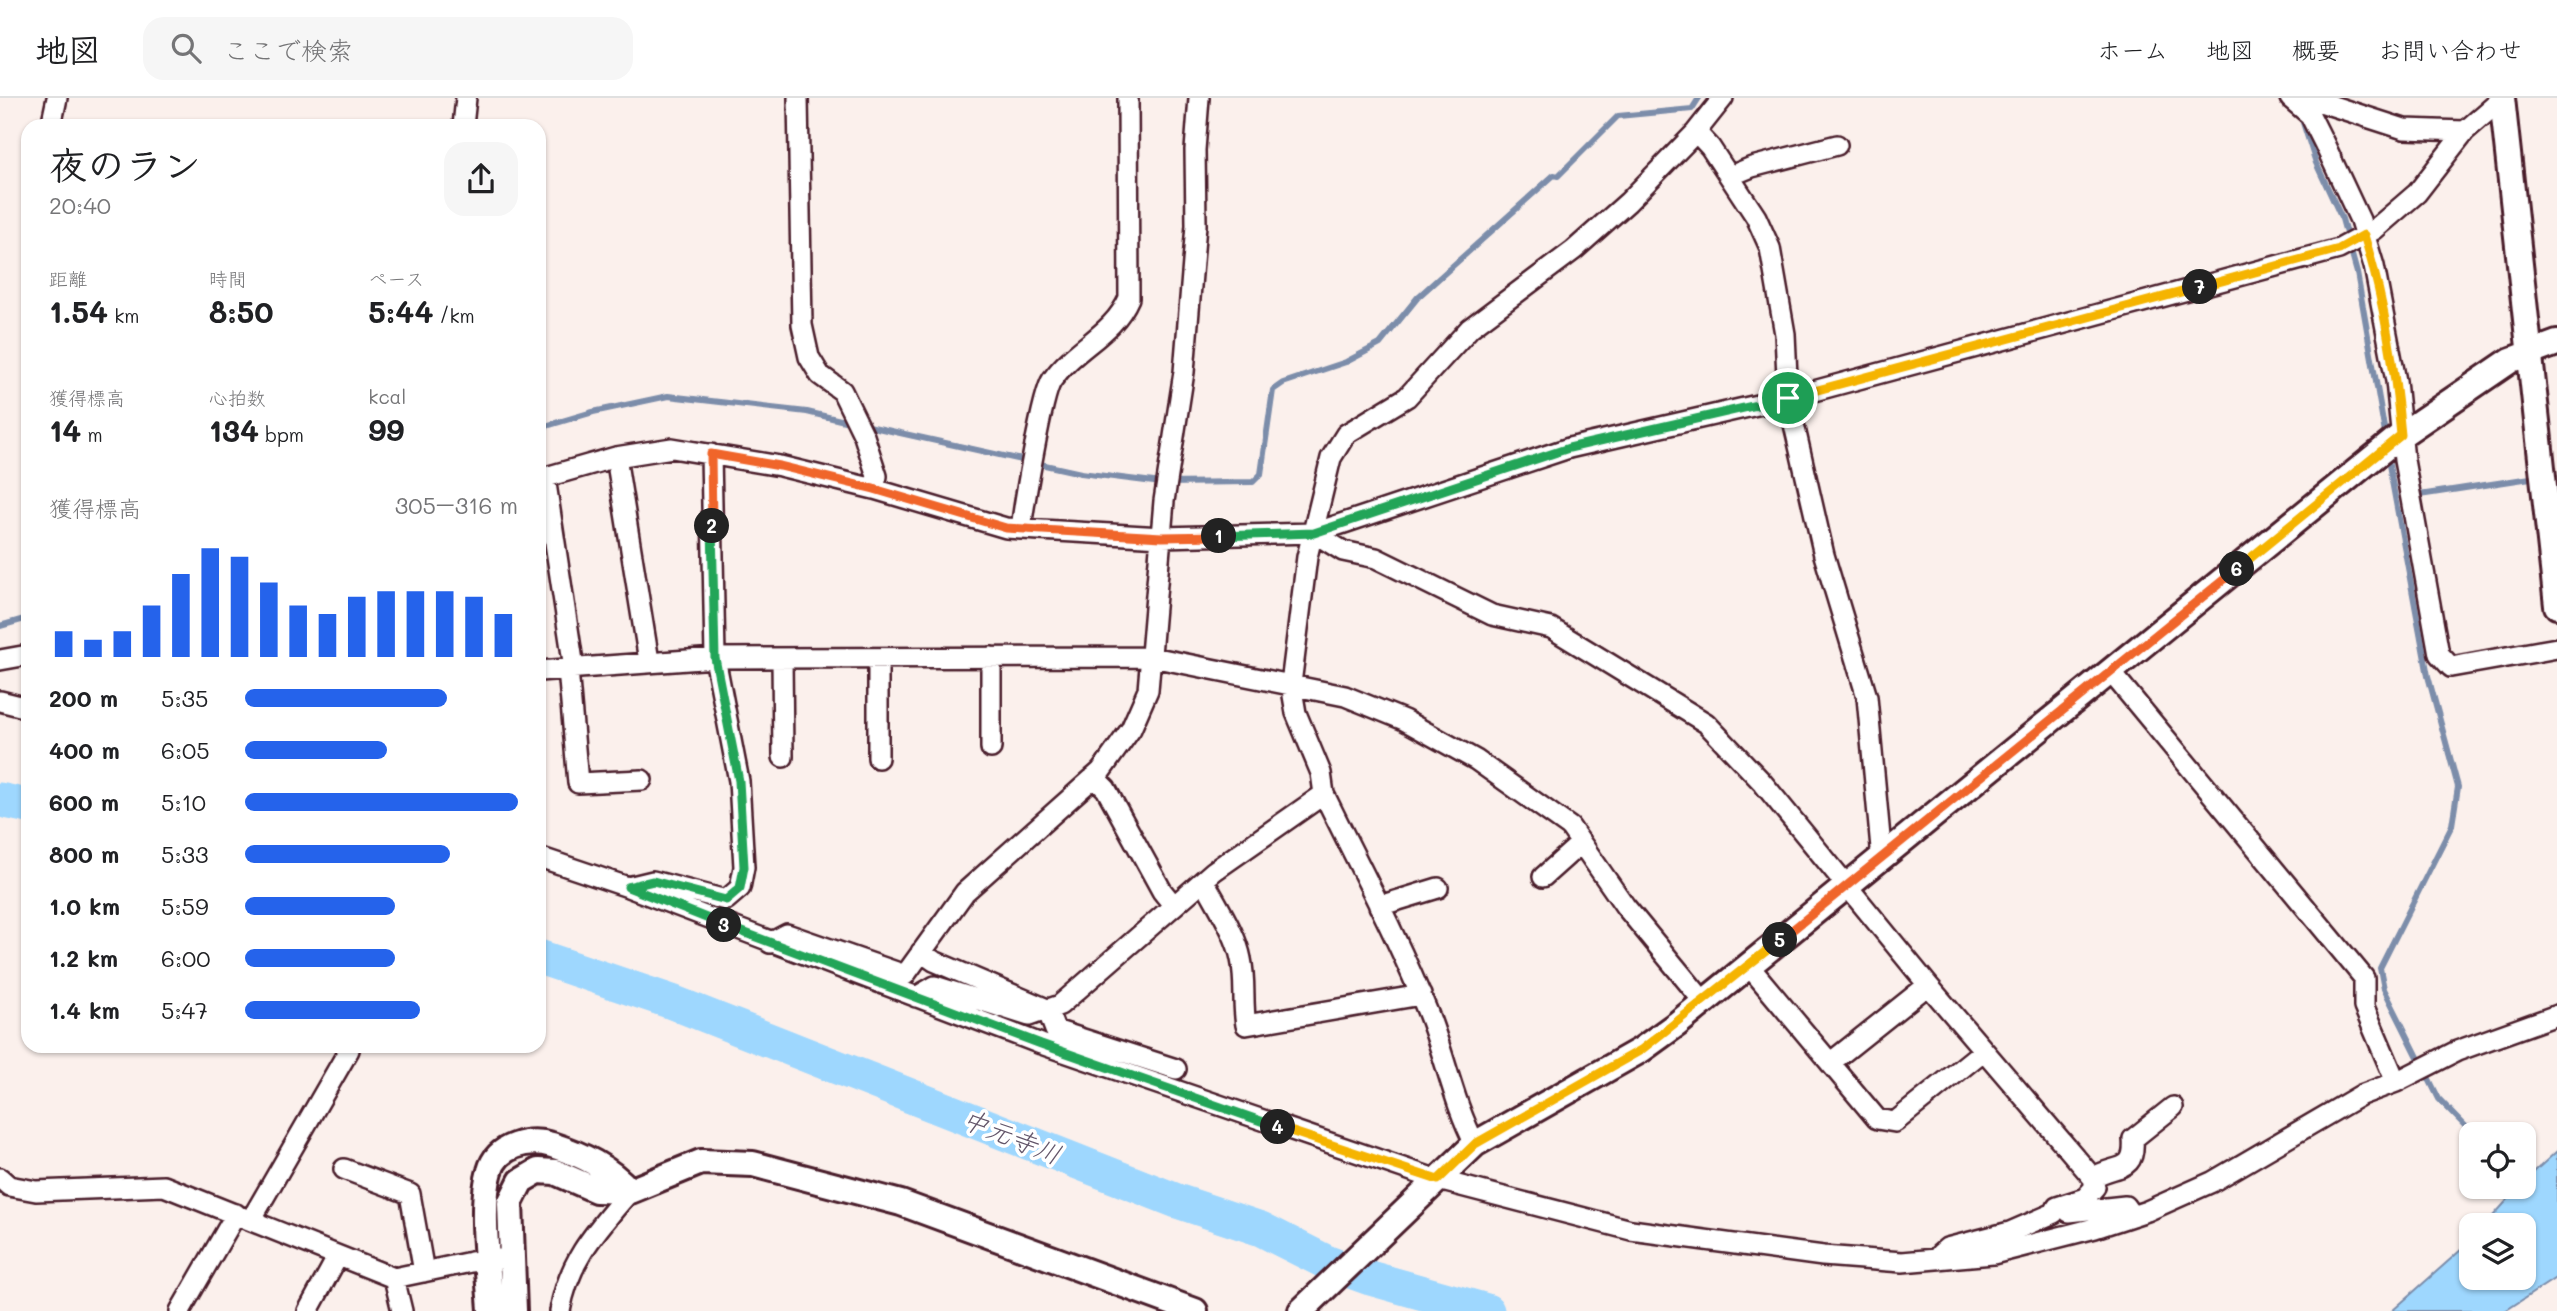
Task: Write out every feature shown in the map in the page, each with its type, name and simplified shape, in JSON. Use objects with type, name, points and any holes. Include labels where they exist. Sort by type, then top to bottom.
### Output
[{"type":"street","points":[[52,119],[57,98]]},
{"type":"street","points":[[464,119],[466,98]]},
{"type":"street","points":[[798,98],[802,325],[809,357],[820,375],[842,391],[864,436],[877,477],[874,489]]},
{"type":"street","points":[[1021,529],[1050,383],[1066,363],[1121,316],[1129,298],[1128,98]]},
{"type":"street","points":[[770,943],[787,934],[905,975],[965,892],[1094,777],[1131,729],[1147,690],[1152,657],[1164,501],[1184,372],[1196,225],[1195,150],[1199,98]]},
{"type":"street","points":[[1475,1144],[1464,1123],[1421,995],[1324,794],[1321,773],[1296,713],[1292,684],[1307,557],[1331,458],[1346,434],[1407,397],[1471,328],[1574,250],[1628,202],[1696,132],[1723,98]]},
{"type":"street","points":[[2290,98],[2310,115],[2364,235],[2374,266],[2396,381],[2401,435],[2439,654],[2451,667],[2557,648]]},
{"type":"street","points":[[2308,98],[2404,129],[2465,131]]},
{"type":"street","points":[[546,477],[616,457],[672,448],[780,466],[874,489],[1006,528],[1162,537],[1314,533],[1569,448],[1788,398],[2339,249],[2364,235],[2417,193],[2465,131],[2502,98]]},
{"type":"street","points":[[2502,98],[2557,606]]},
{"type":"street","points":[[1696,132],[1730,176],[1756,218],[1770,248],[1785,334],[1788,398],[1824,555],[1867,697],[1882,859]]},
{"type":"street","points":[[1730,176],[1752,167],[1837,145]]},
{"type":"street","points":[[1301,1311],[1475,1144],[1641,1050],[1882,859],[2401,435],[2511,360],[2557,343]]},
{"type":"street","points":[[628,887],[653,881],[726,900],[740,888],[744,867],[739,781],[715,658],[711,454]]},
{"type":"street","points":[[616,457],[649,662]]},
{"type":"street","points":[[546,504],[571,668],[578,783],[642,780]]},
{"type":"street","points":[[1314,533],[1343,551],[1376,558],[1492,615],[1551,628],[1706,723],[1762,782],[1983,1051],[2093,1178],[2095,1187],[2085,1198],[2057,1207],[2054,1213]]},
{"type":"street","points":[[0,660],[21,656]]},
{"type":"street","points":[[991,657],[991,748]]},
{"type":"street","points":[[546,670],[715,658],[1152,657],[1345,696],[1404,720],[1476,760],[1570,827],[1625,906],[1704,1002]]},
{"type":"street","points":[[782,658],[783,757]]},
{"type":"street","points":[[878,658],[878,758]]},
{"type":"street","points":[[2110,671],[2364,978],[2364,1007],[2396,1082]]},
{"type":"street","points":[[0,701],[21,706]]},
{"type":"street","points":[[1094,777],[1106,789],[1162,891],[1174,906]]},
{"type":"street","points":[[916,997],[935,986],[1029,1016],[1060,1004],[1204,880],[1291,814],[1324,794]]},
{"type":"street","points":[[1543,877],[1581,843]]},
{"type":"street","points":[[546,859],[628,887],[1041,1044],[1435,1185],[1631,1230],[1823,1256],[1902,1262],[1993,1254],[2132,1216],[2212,1182],[2361,1095],[2396,1082],[2457,1051],[2557,1015]]},
{"type":"street","points":[[1204,880],[1241,955],[1245,977],[1241,1000],[1246,1025],[1421,995]]},
{"type":"street","points":[[1379,906],[1438,888]]},
{"type":"street","points":[[921,953],[1047,1009],[1055,1030],[1176,1069]]},
{"type":"street","points":[[1749,966],[1877,1119],[1895,1122],[1983,1051]]},
{"type":"street","points":[[1830,1063],[1928,985]]},
{"type":"street","points":[[180,1311],[347,1053]]},
{"type":"street","points":[[2093,1178],[2102,1172],[2125,1167],[2134,1147],[2133,1139],[2173,1107]]},
{"type":"street","points":[[514,1311],[486,1189],[490,1168],[502,1152],[522,1142],[543,1142],[610,1169],[630,1191]]},
{"type":"street","points":[[491,1311],[510,1203],[522,1181],[538,1171],[555,1172],[596,1190],[630,1191],[701,1162],[753,1164],[901,1203],[1195,1311]]},
{"type":"street","points":[[344,1170],[410,1194],[424,1272]]},
{"type":"street","points":[[0,1178],[9,1186],[36,1191],[164,1186],[394,1278],[500,1259]]},
{"type":"street","points":[[560,1311],[564,1287],[583,1247],[630,1191]]},
{"type":"street","points":[[1933,1260],[1947,1248],[2010,1231],[2054,1213],[2125,1206],[2132,1216]]},
{"type":"street","points":[[308,1311],[338,1256]]},
{"type":"street","points":[[394,1278],[401,1311]]},
{"type":"water","points":[[2557,1151],[2557,1277],[2505,1311],[2392,1311],[2459,1252],[2459,1290],[2536,1290],[2536,1213],[2496,1213],[2508,1199],[2536,1199],[2536,1170]]},
{"type":"waterway","points":[[864,425],[1081,473],[1162,483],[1253,482],[1261,474],[1273,390],[1283,383],[1346,362],[1380,344],[1418,297],[1554,175],[1558,176],[1618,116],[1692,109],[1699,98]]},
{"type":"waterway","points":[[2300,113],[2316,163],[2342,219],[2357,273],[2386,439]]},
{"type":"waterway","points":[[546,426],[593,412],[668,396],[807,412],[853,423]]},
{"type":"waterway","points":[[2387,454],[2428,676],[2458,787],[2452,825],[2380,968],[2384,989],[2439,1099],[2461,1122]]},
{"type":"waterway","points":[[2413,496],[2537,477]]},
{"type":"waterway","points":[[0,626],[21,620]]},
{"type":"waterway","name":"中元寺川","points":[[0,800],[21,804]]},
{"type":"waterway","name":"中元寺川","points":[[546,959],[672,1002],[1177,1201],[1261,1229],[1328,1263],[1370,1278],[1487,1311]]},
{"type":"route","points":[[2364,235],[2374,266],[2396,381],[2401,435],[1677,1024],[1641,1050],[1503,1131],[1475,1144],[1438,1180],[1041,1044],[628,887],[653,881],[690,893],[726,900],[740,888],[744,867],[739,781],[715,658],[711,454],[780,466],[874,489],[1006,528],[1162,537],[1314,533],[1569,448],[1788,398],[2339,249],[2364,235]]}]
